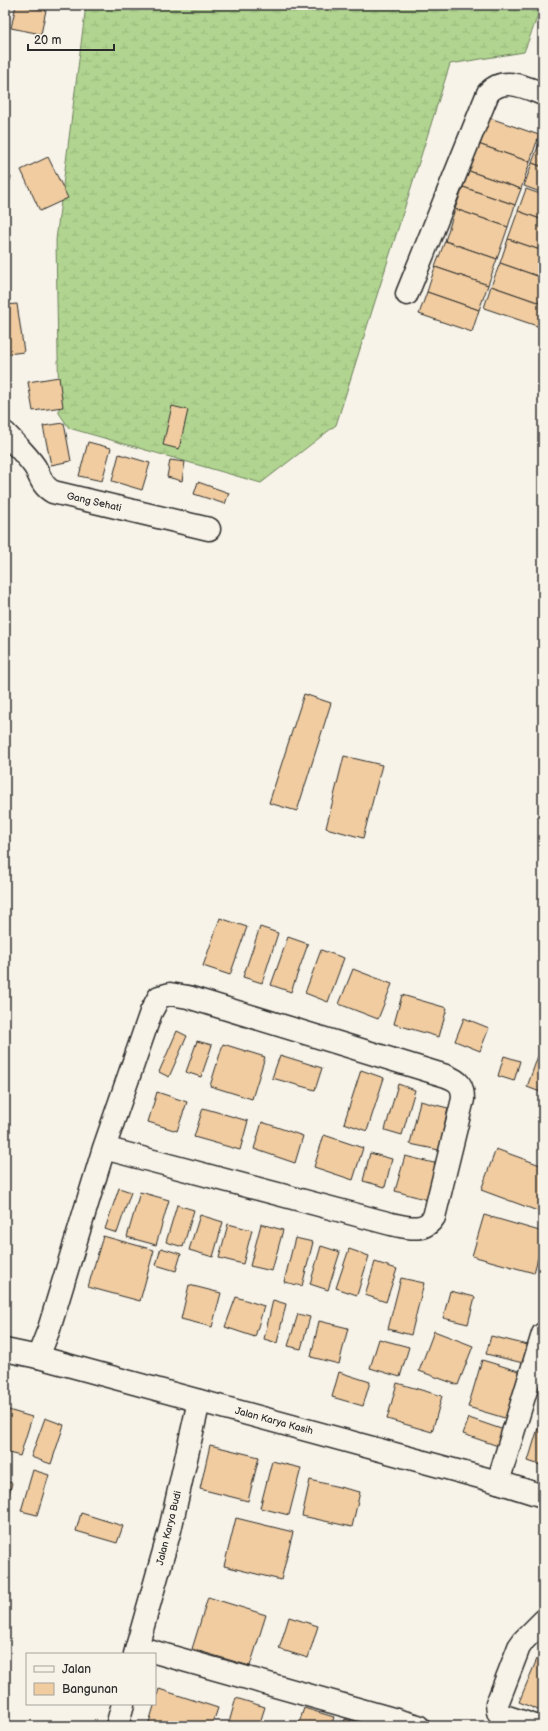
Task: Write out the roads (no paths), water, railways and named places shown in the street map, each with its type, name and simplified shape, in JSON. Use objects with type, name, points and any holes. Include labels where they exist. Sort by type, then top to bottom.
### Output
[{"type":"street","points":[[407,294],[488,93],[492,88],[509,84],[523,86],[543,94]]},
{"type":"street","name":"Gang Sehati","points":[[5,433],[35,467],[41,481],[47,488],[54,492],[209,529]]},
{"type":"street","points":[[38,1357],[49,1329],[104,1148],[154,1006],[159,997],[170,994],[188,997],[446,1076],[457,1080],[462,1085],[463,1099],[434,1216],[430,1223],[424,1227],[414,1228],[391,1224],[104,1148]]},
{"type":"street","points":[[498,1482],[543,1334]]},
{"type":"street","name":"Jalan Karya Kasih","points":[[5,1350],[38,1357],[498,1482],[543,1496]]},
{"type":"street","name":"Jalan Karya Budi","points":[[136,1650],[170,1530],[199,1401]]},
{"type":"street","points":[[535,1726],[501,1715],[498,1712],[497,1704],[519,1647],[543,1621]]},
{"type":"street","points":[[136,1650],[147,1653]]},
{"type":"street","points":[[156,1655],[418,1726]]},
{"type":"street","points":[[117,1726],[123,1705]]}]
